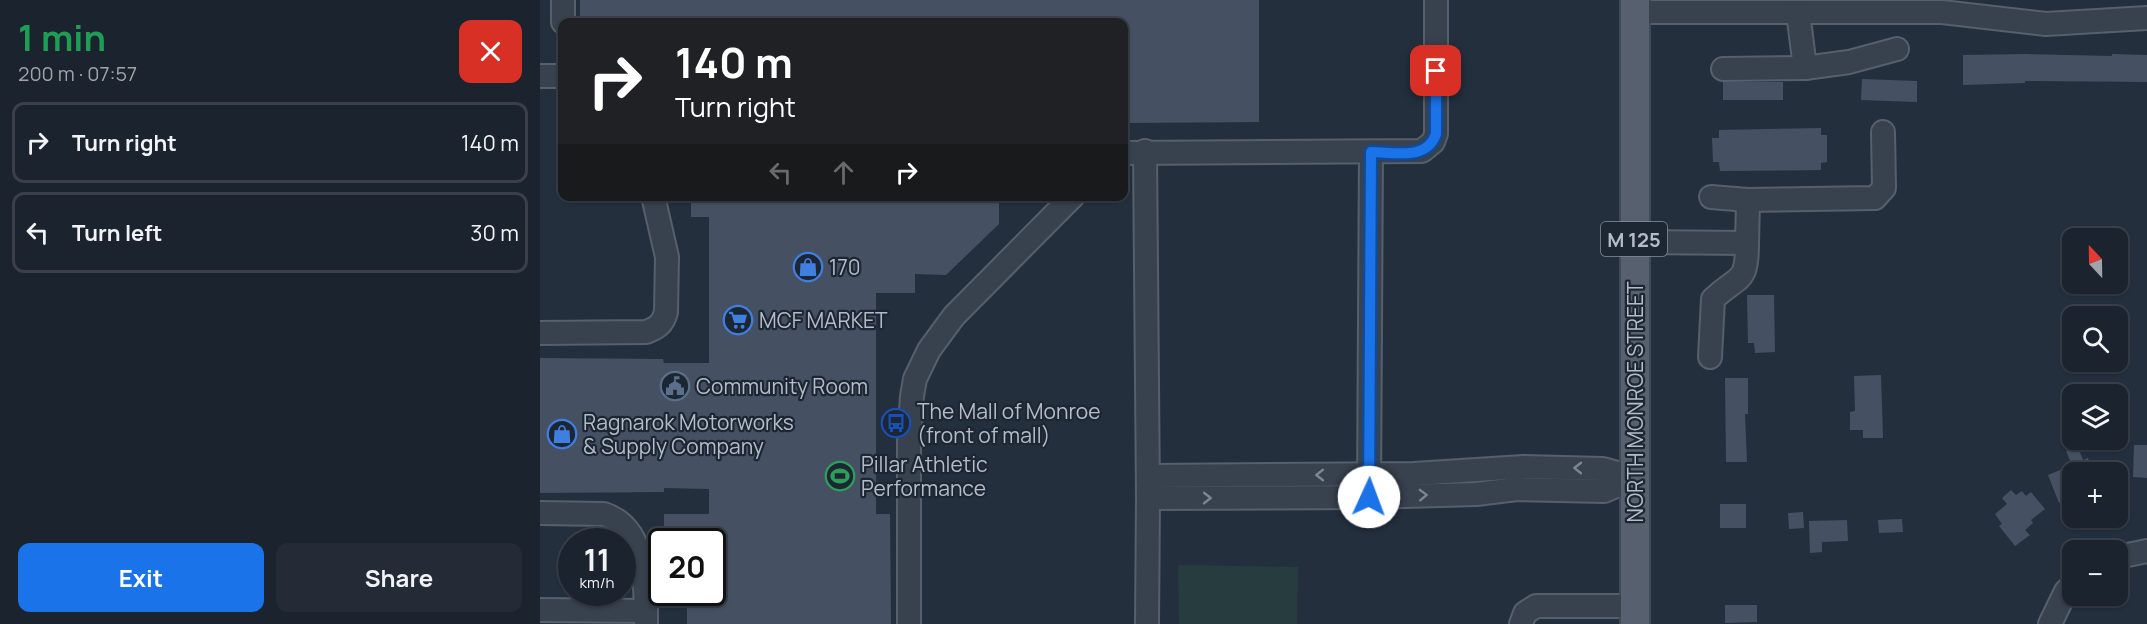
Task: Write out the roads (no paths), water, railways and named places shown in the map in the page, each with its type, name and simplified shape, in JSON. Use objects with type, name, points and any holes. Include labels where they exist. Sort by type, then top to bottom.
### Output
[{"type":"main road","name":"NORTH MONROE STREET","points":[[1635,6],[1635,615]]},
{"type":"street","points":[[563,0],[563,18]]},
{"type":"street","points":[[1147,624],[1148,487],[1134,152],[1417,153],[1433,142],[1436,134],[1436,0]]},
{"type":"street","points":[[1635,6],[1798,12],[1942,12],[2046,24],[2147,18]]},
{"type":"street","points":[[1798,12],[1805,68]]},
{"type":"street","points":[[1723,69],[1805,68],[1849,62],[1897,49]]},
{"type":"street","points":[[540,76],[558,76]]},
{"type":"street","points":[[1711,197],[1748,200],[1875,198],[1884,188],[1883,132]]},
{"type":"street","points":[[1369,486],[1371,152]]},
{"type":"street","points":[[1710,357],[1713,299],[1741,278],[1747,265],[1748,200]]},
{"type":"street","points":[[540,333],[646,333],[659,326],[666,312],[668,268],[665,243],[654,201]]},
{"type":"street","points":[[909,624],[909,441],[915,379],[929,350],[954,316],[1068,201]]},
{"type":"street","points":[[1634,242],[1747,243]]},
{"type":"street","points":[[1148,487],[1369,486],[1414,474],[1523,467],[1603,469],[1635,478]]},
{"type":"street","points":[[540,513],[604,514],[625,526],[635,542],[640,558],[646,589],[646,617],[540,610]]},
{"type":"street","points":[[2128,555],[2147,551]]},
{"type":"street","points":[[2050,624],[2062,599]]},
{"type":"street","points":[[1521,624],[1525,613],[1536,606],[1635,615]]},
{"type":"place","name":"170","points":[[808,267]]},
{"type":"place","name":"MCF MARKET","points":[[738,320]]},
{"type":"place","name":"Community Room","points":[[675,386]]},
{"type":"place","name":"The Mall of Monroe (front of mall)","points":[[896,423]]},
{"type":"place","name":"Ragnarok Motorworks & Supply Company","points":[[562,434]]},
{"type":"place","name":"Pillar Athletic Performance","points":[[840,476]]}]
